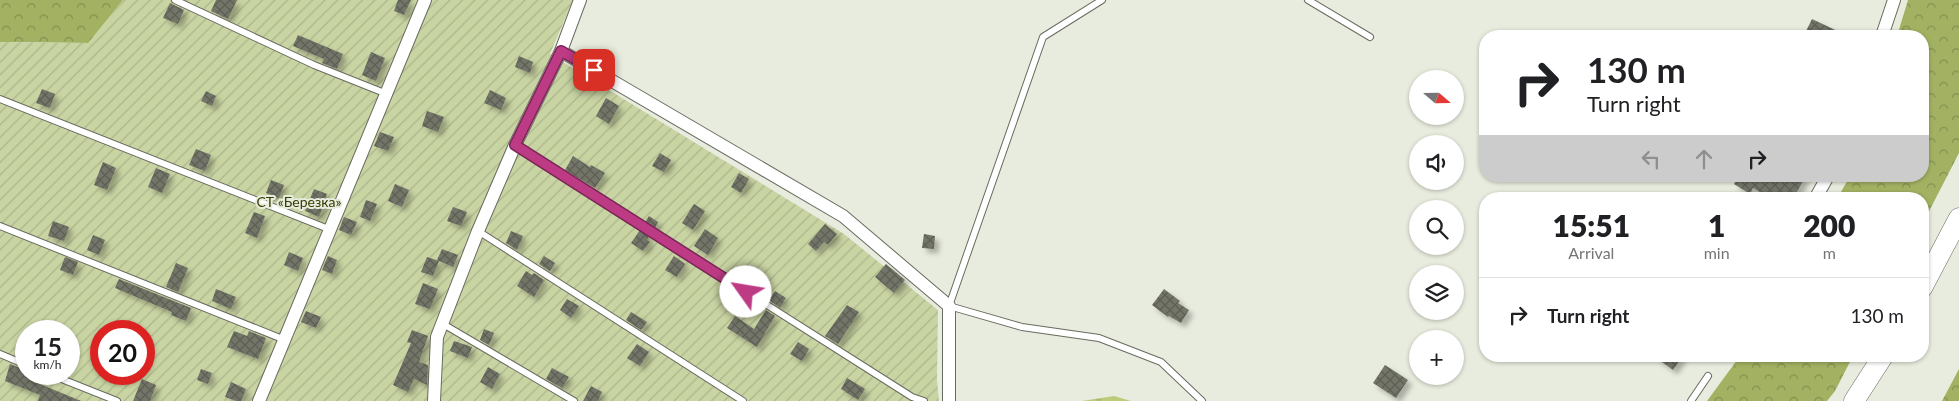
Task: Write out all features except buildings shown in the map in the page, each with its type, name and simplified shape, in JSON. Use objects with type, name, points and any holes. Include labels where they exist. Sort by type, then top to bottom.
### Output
[{"type":"main road","points":[[1929,275],[1959,218]]},
{"type":"main road","points":[[1854,401],[1879,362]]},
{"type":"street","points":[[259,401],[425,0]]},
{"type":"street","points":[[434,401],[438,337],[478,231],[515,145],[561,51],[580,0]]},
{"type":"street","points":[[1884,30],[1894,0]]},
{"type":"street","points":[[561,51],[843,216],[949,306],[949,401]]},
{"type":"lane","points":[[175,0],[314,65],[387,94]]},
{"type":"lane","points":[[1102,0],[1043,37],[949,306],[1022,327],[1099,338],[1161,362],[1202,401]]},
{"type":"lane","points":[[1308,0],[1370,37]]},
{"type":"lane","points":[[0,99],[331,230]]},
{"type":"lane","points":[[515,145],[904,392],[924,401]]},
{"type":"lane","points":[[0,226],[44,242],[284,340]]},
{"type":"lane","points":[[478,231],[743,401]]},
{"type":"lane","points":[[443,324],[574,401]]},
{"type":"lane","points":[[0,354],[15,360]]},
{"type":"lane","points":[[1691,401],[1708,376]]},
{"type":"lane","points":[[77,385],[117,401]]},
{"type":"green space","points":[[0,0],[123,0],[89,43],[0,42]]},
{"type":"green space","name":"СТ «Березка»","points":[[123,0],[573,0],[550,54],[844,234],[938,310],[937,380],[939,401],[0,401],[0,42],[88,43]]},
{"type":"green space","points":[[1908,0],[1959,0],[1959,153],[1929,211],[1929,192],[1841,192],[1847,182],[1929,182],[1929,30],[1899,30]]},
{"type":"green space","points":[[1736,362],[1850,362],[1835,391],[1827,401],[1707,401]]},
{"type":"green space","points":[[1959,369],[1959,401],[1942,401]]},
{"type":"water","points":[[1114,396],[1131,401],[1082,401]]},
{"type":"route","points":[[594,70],[561,51],[515,145],[746,292]]}]
